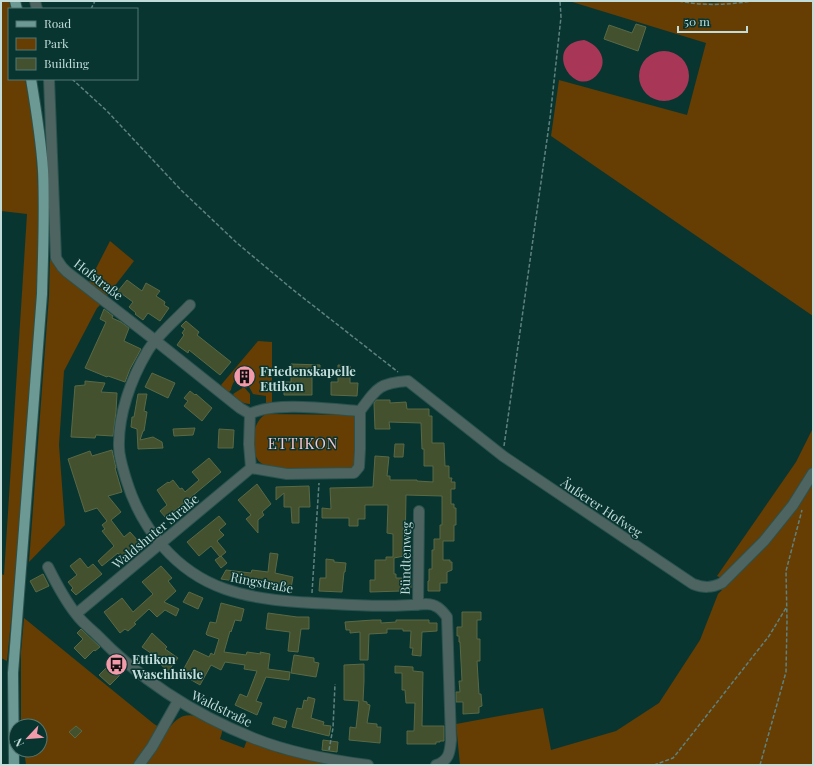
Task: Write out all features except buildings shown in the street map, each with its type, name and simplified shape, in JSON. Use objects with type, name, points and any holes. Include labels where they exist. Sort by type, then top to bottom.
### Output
[{"type":"main road","points":[[14,765],[13,673],[41,310],[43,260],[43,170],[39,127],[31,80]]},
{"type":"street","name":"Hofstraße","points":[[49,80],[56,258],[67,272],[240,408],[250,414]]},
{"type":"street","name":"Ringstraße","points":[[190,305],[147,351],[129,392],[122,418],[119,447],[132,498],[142,519],[160,544],[175,559],[195,575],[225,589],[269,599],[311,603],[382,607],[432,604],[438,606],[447,617],[451,740],[449,754],[445,760],[436,765]]},
{"type":"street","name":"Äußerer Hofweg","points":[[408,381],[503,456],[693,584],[704,588],[714,587],[722,583],[764,541],[793,505],[813,472]]},
{"type":"street","points":[[360,411],[288,407],[257,410],[250,414],[249,444],[251,468],[286,474],[354,473],[359,467],[360,411],[369,398],[383,385],[394,382],[408,381]]},
{"type":"street","name":"Waldshuter Straße","points":[[76,614],[251,468]]},
{"type":"street","name":"Bündtenweg","points":[[418,605],[419,511]]},
{"type":"street","name":"Waldstraße","points":[[48,567],[59,590],[76,614],[111,649],[178,701],[254,738],[328,760],[368,765]]},
{"type":"street","points":[[138,765],[152,747],[178,701]]},
{"type":"path","points":[[503,456],[509,422],[550,118],[562,17],[560,1]]},
{"type":"path","points":[[680,1],[711,4],[752,1]]},
{"type":"path","points":[[73,80],[107,111],[181,190],[237,244],[408,381]]},
{"type":"path","points":[[311,603],[319,474]]},
{"type":"path","points":[[760,765],[786,672],[786,571],[802,508]]},
{"type":"path","points":[[654,765],[673,758],[769,636],[787,607]]},
{"type":"path","points":[[329,751],[333,728],[335,684]]},
{"type":"green space","points":[[1,1],[9,1],[11,8],[8,8],[8,80],[25,80],[34,135],[39,229],[33,348],[7,661],[1,658],[1,574],[4,575],[27,214],[1,211]]},
{"type":"green space","points":[[569,1],[690,1],[712,3],[739,1],[813,1],[813,316],[551,136],[559,80],[687,115],[706,43]]},
{"type":"green space","points":[[110,241],[134,261],[107,296],[89,282]]},
{"type":"green space","points":[[50,260],[55,260],[102,303],[97,308],[64,371],[59,445],[65,525],[29,562],[49,296]]},
{"type":"green space","points":[[258,341],[272,342],[272,403],[266,404],[266,396],[253,394],[247,383],[251,377],[249,371],[246,370],[236,378],[229,392],[221,385]]},
{"type":"green space","points":[[244,387],[250,394],[250,404],[240,401],[233,394]]},
{"type":"green space","points":[[266,414],[354,415],[356,417],[357,464],[354,469],[291,470],[279,469],[261,463],[254,451],[253,437],[257,424]]},
{"type":"green space","points":[[813,428],[813,765],[460,765],[456,724],[543,708],[551,750],[616,731],[659,703],[700,640],[718,594],[722,590],[719,590],[723,579],[717,576],[796,462]]},
{"type":"green space","points":[[24,618],[154,724],[166,731],[183,716],[195,716],[223,729],[220,739],[244,748],[247,740],[279,753],[335,765],[26,765],[25,758],[48,758],[48,718],[21,718],[21,652]]},
{"type":"shaded area","points":[[584,40],[590,42],[599,50],[603,60],[600,71],[596,76],[587,81],[579,81],[571,76],[563,59],[565,51],[572,44]]},
{"type":"shaded area","points":[[664,51],[674,53],[682,58],[687,66],[689,76],[687,86],[682,94],[674,99],[664,101],[654,99],[646,94],[641,86],[639,76],[641,66],[646,58],[654,53]]},
{"type":"place","name":"Friedenskapelle Ettikon","points":[[245,377]]},
{"type":"place","name":"Ettikon Waschhüsle","points":[[117,665]]},
{"type":"district","name":"ETTIKON","points":[[303,443]]}]
